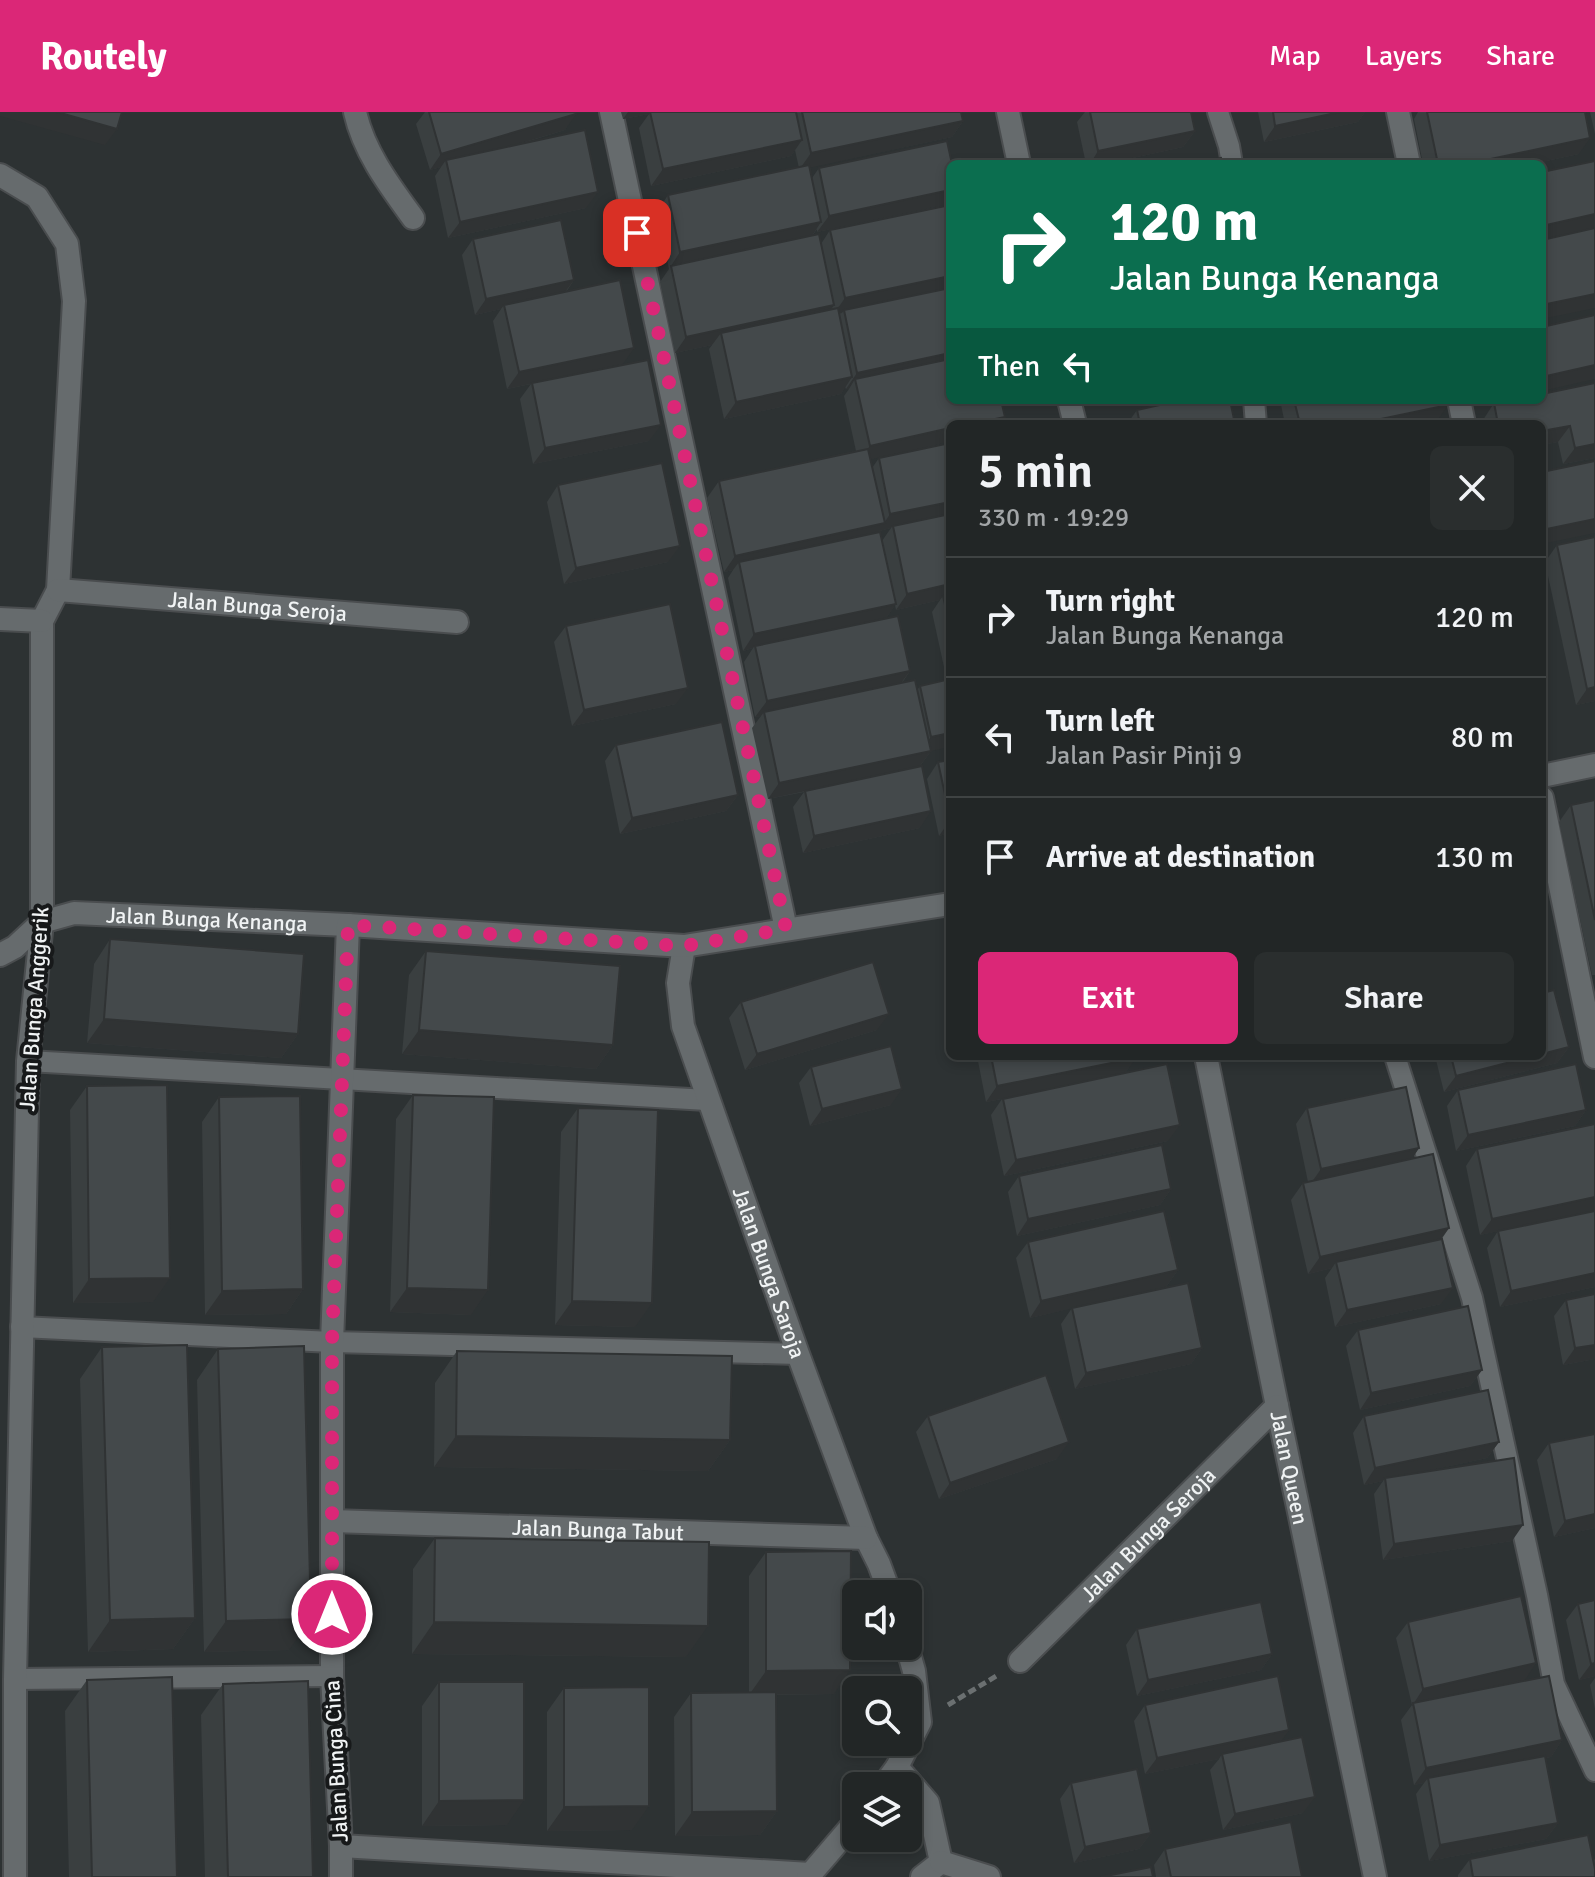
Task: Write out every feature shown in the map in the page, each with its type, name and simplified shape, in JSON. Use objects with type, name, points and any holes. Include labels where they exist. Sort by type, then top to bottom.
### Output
[{"type":"street","points":[[355,112],[380,173],[413,218]]},
{"type":"street","points":[[611,112],[786,929]]},
{"type":"street","points":[[1008,112],[1018,160]]},
{"type":"street","points":[[1398,112],[1408,160]]},
{"type":"street","name":"Jalan Bunga Anggerik","points":[[0,175],[37,197],[67,244],[74,301],[58,590],[42,621],[42,922],[28,1061],[15,1679],[15,1877]]},
{"type":"street","name":"Jalan Bunga Seroja","points":[[58,590],[457,622]]},
{"type":"street","points":[[0,619],[42,621]]},
{"type":"street","points":[[1546,775],[1595,765]]},
{"type":"street","points":[[1546,818],[1595,1057]]},
{"type":"street","name":"Jalan Bunga Kenanga","points":[[0,955],[15,947],[42,922],[74,913],[348,925],[684,946],[946,905]]},
{"type":"street","name":"Jalan Bunga Cina","points":[[341,1877],[332,1676],[332,1342],[348,925]]},
{"type":"street","name":"Jalan Bunga Saroja","points":[[684,946],[678,983],[683,1026],[798,1354],[866,1538],[885,1580]]},
{"type":"street","name":"Jalan Queen","points":[[1207,1060],[1375,1877]]},
{"type":"street","name":"Jalan Bunga Seroja","points":[[1020,1661],[1277,1406]]},
{"type":"street","name":"Jalan Bunga Tabut","points":[[332,1521],[866,1538]]},
{"type":"street","points":[[893,1772],[903,1756]]},
{"type":"street","points":[[897,1767],[928,1803],[941,1862]]},
{"type":"street","points":[[341,1846],[809,1876],[842,1837]]},
{"type":"street","points":[[922,1877],[941,1862]]},
{"type":"street","points":[[941,1862],[989,1877]]},
{"type":"lane","points":[[1218,112],[1231,160]]},
{"type":"lane","points":[[1396,1060],[1472,1298],[1554,1684],[1595,1771]]},
{"type":"lane","points":[[28,1061],[707,1100]]},
{"type":"lane","points":[[21,1327],[332,1342],[798,1354]]},
{"type":"lane","points":[[15,1679],[332,1676]]},
{"type":"path","points":[[922,1721],[1020,1661]]},
{"type":"building","points":[[57,112],[122,112],[117,129]]},
{"type":"building","points":[[429,112],[575,112],[576,114],[441,154]]},
{"type":"building","points":[[650,112],[796,112],[802,140],[663,169]]},
{"type":"building","points":[[802,112],[961,112],[963,121],[811,153]]},
{"type":"building","points":[[1090,112],[1191,112],[1195,131],[1098,151]]},
{"type":"building","points":[[1273,112],[1340,112],[1275,126]]},
{"type":"building","points":[[1427,112],[1585,112],[1590,138],[1486,160],[1437,160]]},
{"type":"building","points":[[585,130],[598,192],[460,222],[446,160]]},
{"type":"building","points":[[947,141],[951,160],[946,160],[946,191],[829,216],[819,168]]},
{"type":"building","points":[[1595,161],[1595,214],[1546,225],[1546,171]]},
{"type":"building","points":[[809,165],[821,222],[680,252],[668,195]]},
{"type":"building","points":[[946,206],[946,277],[845,298],[830,230]]},
{"type":"building","points":[[561,220],[574,280],[486,299],[473,239]]},
{"type":"building","points":[[1595,228],[1595,294],[1546,304],[1546,239]]},
{"type":"building","points":[[819,234],[834,305],[686,337],[671,266]]},
{"type":"building","points":[[620,280],[634,348],[519,372],[504,305]]},
{"type":"building","points":[[946,289],[946,354],[857,373],[844,310]]},
{"type":"building","points":[[838,308],[852,377],[736,402],[721,333]]},
{"type":"building","points":[[1595,315],[1595,365],[1546,376],[1546,326]]},
{"type":"building","points":[[648,360],[661,425],[545,448],[532,383]]},
{"type":"building","points":[[946,360],[946,404],[1002,404],[1005,417],[946,420],[946,429],[870,446],[855,379]]},
{"type":"building","points":[[1595,383],[1595,444],[1575,448],[1570,426],[1546,430],[1546,420],[1497,420],[1494,404],[1546,404],[1546,393]]},
{"type":"building","points":[[1164,404],[1231,404],[1234,420],[1139,420],[1137,410]]},
{"type":"building","points":[[1295,404],[1448,405],[1376,420],[1299,420]]},
{"type":"building","points":[[946,444],[946,503],[890,514],[879,458]]},
{"type":"building","points":[[868,449],[885,523],[735,556],[719,481]]},
{"type":"building","points":[[1595,461],[1595,519],[1546,529],[1546,471]]},
{"type":"building","points":[[662,463],[680,546],[576,568],[558,485]]},
{"type":"building","points":[[946,515],[946,585],[907,594],[893,526]]},
{"type":"building","points":[[880,532],[896,604],[754,634],[739,562]]},
{"type":"building","points":[[1595,537],[1595,687],[1587,689],[1557,545]]},
{"type":"building","points":[[670,604],[688,688],[584,710],[566,626]]},
{"type":"building","points":[[898,616],[910,671],[767,701],[755,646]]},
{"type":"building","points":[[915,680],[931,751],[779,783],[764,712]]},
{"type":"building","points":[[946,680],[946,734],[931,737],[920,686]]},
{"type":"building","points":[[722,722],[738,795],[632,818],[616,745]]},
{"type":"building","points":[[946,761],[946,799],[938,762]]},
{"type":"building","points":[[922,766],[931,811],[814,836],[805,791]]},
{"type":"building","points":[[1595,800],[1595,920],[1571,805]]},
{"type":"building","points":[[110,939],[304,954],[298,1034],[104,1019]]},
{"type":"building","points":[[426,951],[620,966],[613,1045],[419,1030]]},
{"type":"building","points":[[873,962],[889,1014],[757,1054],[741,1002]]},
{"type":"building","points":[[1554,990],[1569,1047],[1546,1053],[1546,992]]},
{"type":"building","points":[[891,1046],[902,1089],[822,1109],[811,1067]]},
{"type":"building","points":[[992,1060],[1126,1060],[997,1086]]},
{"type":"building","points":[[1452,1060],[1518,1060],[1456,1076]]},
{"type":"building","points":[[1167,1064],[1180,1125],[1016,1160],[1003,1099]]},
{"type":"building","points":[[1576,1064],[1586,1110],[1468,1135],[1458,1090]]},
{"type":"building","points":[[167,1085],[170,1278],[89,1279],[87,1086]]},
{"type":"building","points":[[1406,1087],[1419,1148],[1321,1169],[1307,1108]]},
{"type":"building","points":[[413,1095],[494,1097],[488,1290],[407,1288]]},
{"type":"building","points":[[300,1096],[303,1289],[222,1291],[219,1097]]},
{"type":"building","points":[[578,1108],[658,1110],[652,1303],[572,1301]]},
{"type":"building","points":[[1595,1124],[1595,1197],[1492,1219],[1477,1149]]},
{"type":"building","points":[[1162,1145],[1171,1189],[1028,1219],[1019,1176]]},
{"type":"building","points":[[1433,1154],[1449,1228],[1320,1257],[1303,1183]]},
{"type":"building","points":[[1164,1211],[1178,1270],[1041,1301],[1028,1242]]},
{"type":"building","points":[[1595,1211],[1595,1273],[1511,1291],[1498,1231]]},
{"type":"building","points":[[1442,1239],[1453,1288],[1347,1310],[1336,1262]]},
{"type":"building","points":[[1188,1283],[1202,1348],[1086,1373],[1072,1308]]},
{"type":"building","points":[[1595,1294],[1595,1345],[1575,1348],[1566,1300]]},
{"type":"building","points":[[1468,1306],[1482,1370],[1371,1393],[1358,1330]]},
{"type":"building","points":[[187,1345],[195,1618],[110,1620],[102,1347]]},
{"type":"building","points":[[304,1346],[311,1619],[226,1621],[218,1349]]},
{"type":"building","points":[[457,1351],[732,1356],[730,1440],[456,1436]]},
{"type":"building","points":[[1046,1375],[1069,1442],[950,1483],[928,1416]]},
{"type":"building","points":[[1488,1390],[1499,1442],[1375,1468],[1364,1416]]},
{"type":"building","points":[[1595,1434],[1595,1514],[1565,1521],[1549,1443]]},
{"type":"building","points":[[1514,1458],[1523,1525],[1394,1544],[1385,1478]]},
{"type":"building","points":[[435,1538],[709,1542],[708,1626],[434,1622]]},
{"type":"building","points":[[851,1551],[851,1580],[842,1580],[842,1660],[850,1660],[850,1670],[766,1671],[766,1552]]},
{"type":"building","points":[[1521,1596],[1536,1663],[1423,1689],[1408,1622]]},
{"type":"building","points":[[1595,1600],[1595,1663],[1591,1664],[1578,1604]]},
{"type":"building","points":[[1261,1602],[1272,1654],[1148,1680],[1137,1629]]},
{"type":"building","points":[[1278,1676],[1289,1730],[1157,1758],[1145,1705]]},
{"type":"building","points":[[1549,1676],[1562,1740],[1426,1768],[1413,1703]]},
{"type":"building","points":[[172,1677],[177,1877],[92,1877],[87,1680]]},
{"type":"building","points":[[308,1681],[313,1877],[228,1877],[223,1684]]},
{"type":"building","points":[[439,1682],[524,1682],[524,1800],[439,1801]]},
{"type":"building","points":[[649,1687],[649,1806],[564,1807],[564,1688]]},
{"type":"building","points":[[776,1692],[777,1811],[692,1812],[691,1693]]},
{"type":"building","points":[[1302,1737],[1315,1797],[1235,1814],[1222,1754]]},
{"type":"building","points":[[1545,1756],[1558,1823],[1440,1845],[1428,1778]]},
{"type":"building","points":[[1137,1769],[1151,1833],[1085,1847],[1071,1783]]},
{"type":"building","points":[[1291,1822],[1302,1877],[1171,1877],[1165,1849]]},
{"type":"building","points":[[1588,1835],[1595,1877],[1473,1877],[1470,1859]]},
{"type":"building","points":[[1151,1867],[1153,1877],[1101,1877]]},
{"type":"route","points":[[332,1614],[332,1342],[348,925],[684,946],[786,929],[637,233]]}]
